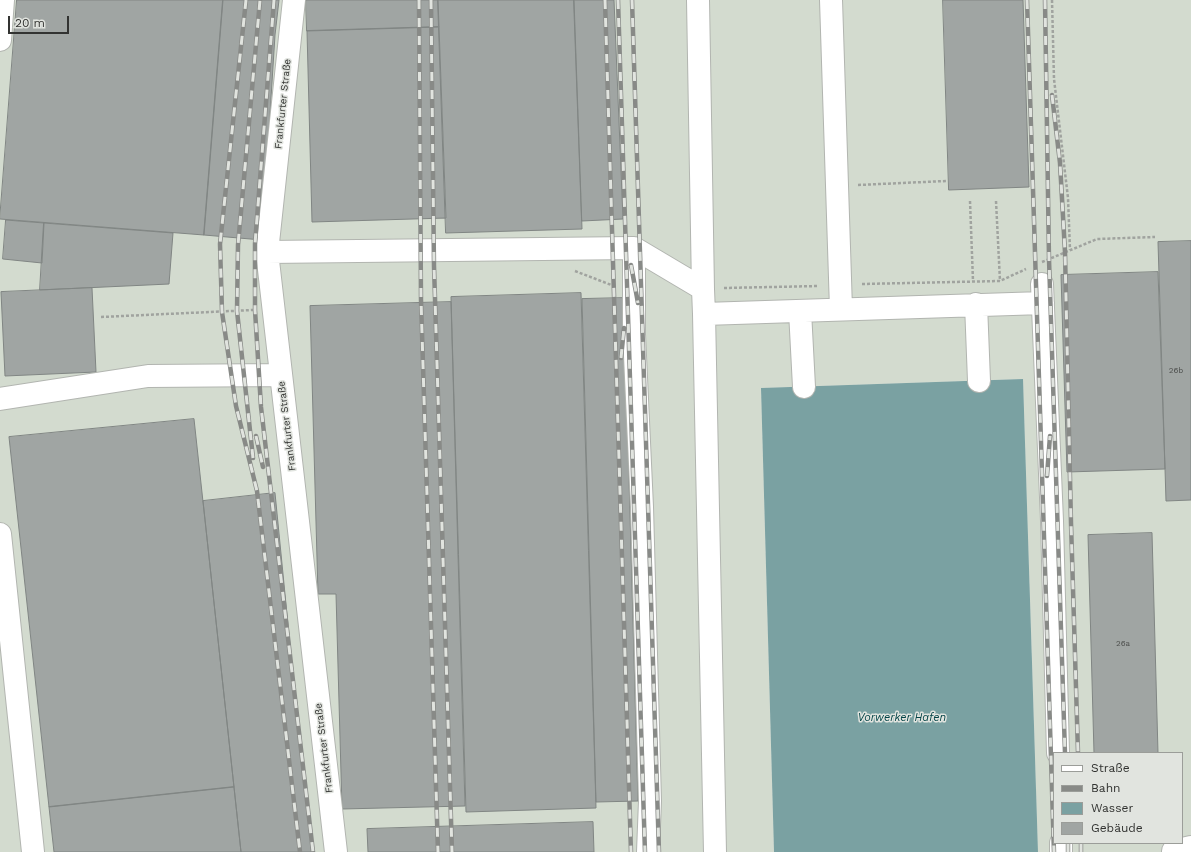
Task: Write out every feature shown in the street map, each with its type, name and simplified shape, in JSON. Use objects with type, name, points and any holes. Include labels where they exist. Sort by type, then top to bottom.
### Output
[{"type":"street","points":[[0,40],[3,0]]},
{"type":"street","name":"Frankfurter Straße","points":[[294,0],[267,252],[336,852]]},
{"type":"street","points":[[698,0],[715,852]]},
{"type":"street","points":[[831,0],[841,309]]},
{"type":"street","points":[[634,248],[634,334],[642,507],[650,801],[648,852]]},
{"type":"street","points":[[267,252],[634,248],[703,289]]},
{"type":"street","points":[[704,314],[976,304],[1042,293],[1052,522],[1058,752]]},
{"type":"street","points":[[976,304],[979,381]]},
{"type":"street","points":[[800,311],[804,387]]},
{"type":"street","points":[[0,399],[148,376],[281,375]]},
{"type":"street","points":[[0,534],[33,852]]},
{"type":"street","points":[[1173,852],[1191,847]]},
{"type":"path","points":[[1052,0],[1054,79],[1068,198],[1070,250]]},
{"type":"path","points":[[852,186],[946,181]]},
{"type":"path","points":[[970,201],[973,281]]},
{"type":"path","points":[[996,201],[1000,281]]},
{"type":"path","points":[[101,317],[274,309]]},
{"type":"shaded area","points":[[0,0],[1191,0],[1191,852],[1038,852],[1023,379],[761,388],[774,852],[0,852]]},
{"type":"water","name":"Vorwerker Hafen","points":[[1023,379],[1038,852],[774,852],[761,388]]},
{"type":"building","points":[[17,0],[223,0],[204,235],[0,219]]},
{"type":"building","points":[[223,0],[279,0],[275,35],[262,240],[204,235]]},
{"type":"building","points":[[306,0],[438,0],[439,27],[307,31]]},
{"type":"building","points":[[438,0],[574,0],[582,229],[446,233]]},
{"type":"building","points":[[574,0],[614,0],[623,219],[582,221]]},
{"type":"building","points":[[943,0],[1023,0],[1029,187],[949,190]]},
{"type":"building","points":[[439,27],[446,218],[312,222],[307,31]]},
{"type":"building","points":[[6,220],[44,223],[42,263],[3,259]]},
{"type":"building","points":[[44,223],[173,233],[169,284],[40,290]]},
{"type":"building","points":[[1191,241],[1191,500],[1166,501],[1158,242]]},
{"type":"building","points":[[1158,272],[1165,469],[1067,472],[1061,275]]},
{"type":"building","points":[[92,288],[96,372],[5,376],[1,292]]},
{"type":"building","points":[[581,293],[596,808],[466,812],[451,297]]},
{"type":"building","points":[[624,298],[638,801],[596,802],[582,299]]},
{"type":"building","points":[[451,302],[465,806],[342,809],[336,594],[318,594],[310,306]]},
{"type":"building","points":[[194,419],[234,787],[49,807],[9,437]]},
{"type":"building","points":[[275,493],[312,852],[241,852],[203,501]]},
{"type":"building","points":[[1152,533],[1158,752],[1094,752],[1088,535]]},
{"type":"building","points":[[234,787],[241,852],[54,852],[49,807]]},
{"type":"building","points":[[593,822],[594,852],[368,852],[367,829]]},
{"type":"railway","points":[[246,0],[220,244],[222,312],[236,406],[257,491],[300,852]]},
{"type":"railway","points":[[253,458],[237,311],[238,245],[260,0]]},
{"type":"railway","points":[[274,0],[255,244],[255,310],[261,407],[313,852]]},
{"type":"railway","points":[[419,0],[421,300],[438,852]]},
{"type":"railway","points":[[431,0],[434,266],[452,852]]},
{"type":"railway","points":[[605,0],[631,852]]},
{"type":"railway","points":[[618,0],[645,852]]},
{"type":"railway","points":[[632,0],[659,852]]},
{"type":"railway","points":[[1027,0],[1053,820]]},
{"type":"railway","points":[[1045,0],[1049,259],[1065,752]]},
{"type":"railway","points":[[1052,95],[1060,163],[1065,252],[1078,752]]},
{"type":"railway","points":[[631,265],[638,303]]},
{"type":"railway","points":[[621,358],[624,328]]},
{"type":"railway","points":[[256,436],[263,467]]},
{"type":"railway","points":[[1047,476],[1050,436]]},
{"type":"railway","points":[[1054,844],[1054,852]]},
{"type":"railway","points":[[1068,844],[1068,852]]},
{"type":"railway","points":[[1081,844],[1081,852]]}]
